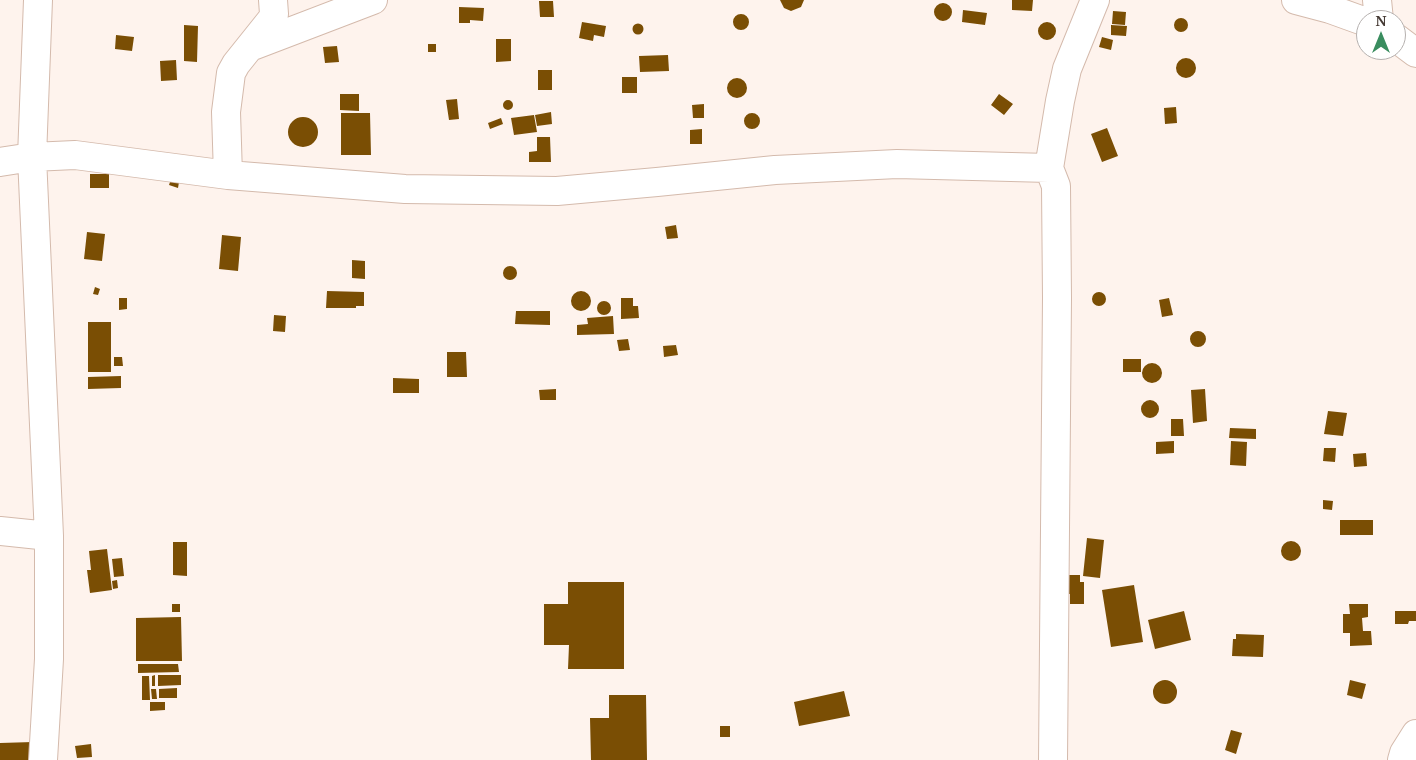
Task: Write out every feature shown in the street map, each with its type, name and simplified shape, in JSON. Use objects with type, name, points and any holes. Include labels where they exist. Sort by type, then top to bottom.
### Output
[{"type":"street","points":[[38,0],[32,157],[49,536],[49,659],[43,760]]},
{"type":"street","points":[[228,175],[226,112],[231,73],[272,19],[274,14],[273,0]]},
{"type":"street","points":[[250,47],[373,0]]},
{"type":"street","points":[[1053,760],[1057,298],[1056,186],[1049,168],[1067,69],[1095,0]]},
{"type":"street","points":[[1296,0],[1330,8],[1356,18]]},
{"type":"street","points":[[0,162],[32,157],[75,155],[228,175],[405,189],[557,191],[776,170],[869,165],[907,164],[1049,168]]},
{"type":"street","points":[[0,532],[49,536]]},
{"type":"street","points":[[1402,760],[1404,753],[1416,734]]},
{"type":"building","points":[[780,0],[804,0],[801,7],[791,11],[784,8]]},
{"type":"building","points":[[1012,0],[1033,0],[1032,11],[1012,10]]},
{"type":"building","points":[[539,1],[553,1],[554,17],[540,17]]},
{"type":"building","points":[[943,3],[949,6],[952,12],[949,18],[943,21],[937,18],[934,12],[937,6]]},
{"type":"building","points":[[459,7],[484,8],[483,21],[470,20],[470,23],[459,23]]},
{"type":"building","points":[[963,10],[987,13],[985,25],[962,22]]},
{"type":"building","points":[[1113,11],[1126,12],[1125,25],[1112,24]]},
{"type":"building","points":[[741,14],[749,22],[741,30],[733,22]]},
{"type":"building","points":[[1181,18],[1186,20],[1188,25],[1186,30],[1181,32],[1176,30],[1174,25],[1176,20]]},
{"type":"building","points":[[582,22],[606,26],[604,37],[594,35],[593,41],[579,38]]},
{"type":"building","points":[[1047,22],[1053,25],[1056,31],[1053,37],[1047,40],[1041,37],[1038,31],[1041,25]]},
{"type":"building","points":[[636,24],[640,24],[643,29],[642,33],[636,34],[633,31],[633,27]]},
{"type":"building","points":[[184,25],[198,26],[197,62],[184,61]]},
{"type":"building","points":[[1111,25],[1127,26],[1126,36],[1111,35]]},
{"type":"building","points":[[116,35],[134,37],[132,51],[115,49]]},
{"type":"building","points":[[1102,37],[1113,40],[1111,50],[1099,47]]},
{"type":"building","points":[[496,39],[511,39],[511,61],[496,62]]},
{"type":"building","points":[[428,44],[436,44],[436,52],[428,52]]},
{"type":"building","points":[[337,46],[339,62],[325,63],[323,47]]},
{"type":"building","points":[[668,55],[669,71],[640,72],[639,56]]},
{"type":"building","points":[[1186,58],[1193,61],[1196,68],[1193,75],[1186,78],[1179,75],[1176,68],[1179,61]]},
{"type":"building","points":[[176,60],[177,80],[161,81],[160,61]]},
{"type":"building","points":[[538,70],[552,70],[552,90],[538,90]]},
{"type":"building","points":[[622,77],[637,77],[637,93],[622,93]]},
{"type":"building","points":[[737,78],[744,81],[747,88],[744,95],[737,98],[730,95],[727,88],[730,81]]},
{"type":"building","points":[[340,94],[359,94],[359,111],[340,110]]},
{"type":"building","points":[[999,94],[1013,104],[1004,115],[991,105]]},
{"type":"building","points":[[457,99],[459,119],[449,120],[446,100]]},
{"type":"building","points":[[508,100],[513,105],[508,110],[503,105]]},
{"type":"building","points":[[704,104],[704,118],[693,118],[692,105]]},
{"type":"building","points":[[1176,107],[1177,123],[1165,124],[1164,108]]},
{"type":"building","points":[[551,112],[552,124],[537,126],[535,115]]},
{"type":"building","points":[[341,113],[370,113],[371,155],[341,155]]},
{"type":"building","points":[[752,113],[760,121],[752,129],[744,121]]},
{"type":"building","points":[[534,115],[537,132],[514,135],[511,118]]},
{"type":"building","points":[[303,117],[314,121],[318,132],[314,143],[303,147],[292,143],[288,132],[292,121]]},
{"type":"building","points":[[501,118],[503,124],[490,129],[488,123]]},
{"type":"building","points":[[1107,128],[1118,156],[1102,162],[1091,134]]},
{"type":"building","points":[[702,129],[702,144],[690,144],[690,130]]},
{"type":"building","points":[[537,137],[550,137],[551,162],[529,162],[529,152],[537,151]]},
{"type":"building","points":[[90,174],[109,174],[109,188],[90,188]]},
{"type":"building","points":[[171,179],[179,182],[178,188],[169,185]]},
{"type":"building","points":[[676,225],[678,238],[667,239],[665,227]]},
{"type":"building","points":[[87,232],[105,234],[102,261],[84,259]]},
{"type":"building","points":[[222,235],[241,237],[238,271],[219,269]]},
{"type":"building","points":[[352,260],[365,261],[365,279],[352,278]]},
{"type":"building","points":[[507,266],[513,266],[517,273],[513,280],[507,280],[503,276],[503,270]]},
{"type":"building","points":[[95,287],[100,289],[98,295],[93,294]]},
{"type":"building","points":[[327,291],[364,292],[364,306],[356,306],[356,308],[326,308]]},
{"type":"building","points":[[581,291],[588,294],[591,301],[588,308],[581,311],[574,308],[571,301],[574,294]]},
{"type":"building","points":[[1096,292],[1102,292],[1106,299],[1102,306],[1096,306],[1092,302],[1092,296]]},
{"type":"building","points":[[119,298],[127,298],[127,309],[119,310]]},
{"type":"building","points":[[621,298],[633,298],[633,306],[638,306],[639,318],[621,319]]},
{"type":"building","points":[[1169,298],[1173,315],[1162,317],[1159,300]]},
{"type":"building","points":[[601,301],[607,301],[611,308],[607,315],[601,315],[597,311],[597,305]]},
{"type":"building","points":[[516,311],[550,311],[550,325],[515,324]]},
{"type":"building","points":[[274,315],[286,316],[285,332],[273,331]]},
{"type":"building","points":[[613,316],[614,334],[577,335],[577,325],[588,324],[587,318]]},
{"type":"building","points":[[88,322],[111,322],[111,372],[88,372]]},
{"type":"building","points":[[1195,331],[1201,331],[1206,336],[1204,345],[1195,347],[1190,342],[1190,336]]},
{"type":"building","points":[[628,339],[630,350],[619,351],[617,340]]},
{"type":"building","points":[[676,345],[678,355],[664,357],[663,346]]},
{"type":"building","points":[[447,352],[466,352],[467,377],[447,377]]},
{"type":"building","points":[[114,357],[122,357],[123,366],[114,366]]},
{"type":"building","points":[[1123,359],[1141,359],[1141,372],[1123,372]]},
{"type":"building","points":[[1148,363],[1156,363],[1162,369],[1162,377],[1156,383],[1148,383],[1142,377],[1142,369]]},
{"type":"building","points":[[121,376],[121,388],[88,389],[88,377]]},
{"type":"building","points":[[393,378],[419,379],[419,393],[393,393]]},
{"type":"building","points":[[556,389],[556,400],[540,400],[539,390]]},
{"type":"building","points":[[1205,389],[1207,421],[1193,423],[1191,390]]},
{"type":"building","points":[[1150,400],[1158,405],[1159,409],[1154,417],[1150,418],[1142,413],[1141,409],[1146,401]]},
{"type":"building","points":[[1328,411],[1347,413],[1343,436],[1324,434]]},
{"type":"building","points":[[1171,419],[1183,419],[1184,436],[1171,436]]},
{"type":"building","points":[[1230,428],[1256,429],[1256,439],[1229,438]]},
{"type":"building","points":[[1174,441],[1174,453],[1156,454],[1156,442]]},
{"type":"building","points":[[1231,441],[1247,442],[1246,466],[1230,465]]},
{"type":"building","points":[[1324,448],[1336,448],[1335,462],[1323,461]]},
{"type":"building","points":[[1366,453],[1367,466],[1354,467],[1353,454]]},
{"type":"building","points":[[1323,500],[1333,501],[1332,510],[1323,509]]},
{"type":"building","points":[[1340,520],[1373,520],[1373,535],[1340,535]]},
{"type":"building","points":[[1087,538],[1104,540],[1100,578],[1083,576]]},
{"type":"building","points":[[1291,541],[1298,544],[1301,551],[1298,558],[1291,561],[1284,558],[1281,551],[1284,544]]},
{"type":"building","points":[[173,542],[187,542],[187,576],[173,575]]},
{"type":"building","points":[[107,549],[112,590],[90,593],[87,570],[91,570],[89,551]]},
{"type":"building","points":[[122,558],[124,576],[114,577],[112,559]]},
{"type":"building","points":[[1066,575],[1080,575],[1080,582],[1084,582],[1084,604],[1070,604],[1070,594],[1066,594]]},
{"type":"building","points":[[117,580],[118,588],[113,589],[112,581]]},
{"type":"building","points":[[568,582],[624,582],[624,669],[568,669],[569,645],[544,645],[544,604],[568,604]]},
{"type":"building","points":[[1134,585],[1143,642],[1111,647],[1102,590]]},
{"type":"building","points":[[172,604],[180,604],[180,612],[172,612]]},
{"type":"building","points":[[1349,604],[1368,604],[1368,617],[1362,618],[1363,631],[1371,631],[1372,645],[1350,646],[1350,633],[1343,633],[1343,614],[1350,614]]},
{"type":"building","points":[[1184,611],[1191,640],[1155,649],[1148,620]]},
{"type":"building","points":[[1395,611],[1416,611],[1416,621],[1409,621],[1408,624],[1395,624]]},
{"type":"building","points":[[181,617],[182,661],[136,661],[136,618]]},
{"type":"building","points":[[1236,634],[1264,635],[1263,657],[1232,656],[1233,639],[1236,639]]},
{"type":"building","points":[[138,664],[178,664],[179,672],[138,673]]},
{"type":"building","points":[[155,675],[155,686],[152,686],[152,676]]},
{"type":"building","points":[[158,675],[181,675],[181,685],[158,686]]},
{"type":"building","points":[[142,676],[149,676],[150,700],[142,700]]},
{"type":"building","points":[[1165,680],[1174,683],[1177,692],[1174,701],[1165,704],[1156,701],[1153,692],[1156,683]]},
{"type":"building","points":[[1350,680],[1366,684],[1362,699],[1347,695]]},
{"type":"building","points":[[177,688],[177,698],[159,698],[159,689]]},
{"type":"building","points":[[151,689],[156,689],[157,699],[152,699]]},
{"type":"building","points":[[844,691],[850,716],[799,726],[794,702]]},
{"type":"building","points":[[609,695],[646,695],[647,760],[591,760],[590,718],[609,718]]},
{"type":"building","points":[[150,702],[165,702],[165,710],[150,711]]},
{"type":"building","points":[[720,726],[730,726],[730,737],[720,737]]},
{"type":"building","points":[[1231,730],[1242,733],[1236,754],[1225,750]]},
{"type":"building","points":[[33,742],[34,760],[0,760],[0,743]]},
{"type":"building","points":[[91,744],[92,757],[77,758],[75,746]]}]
